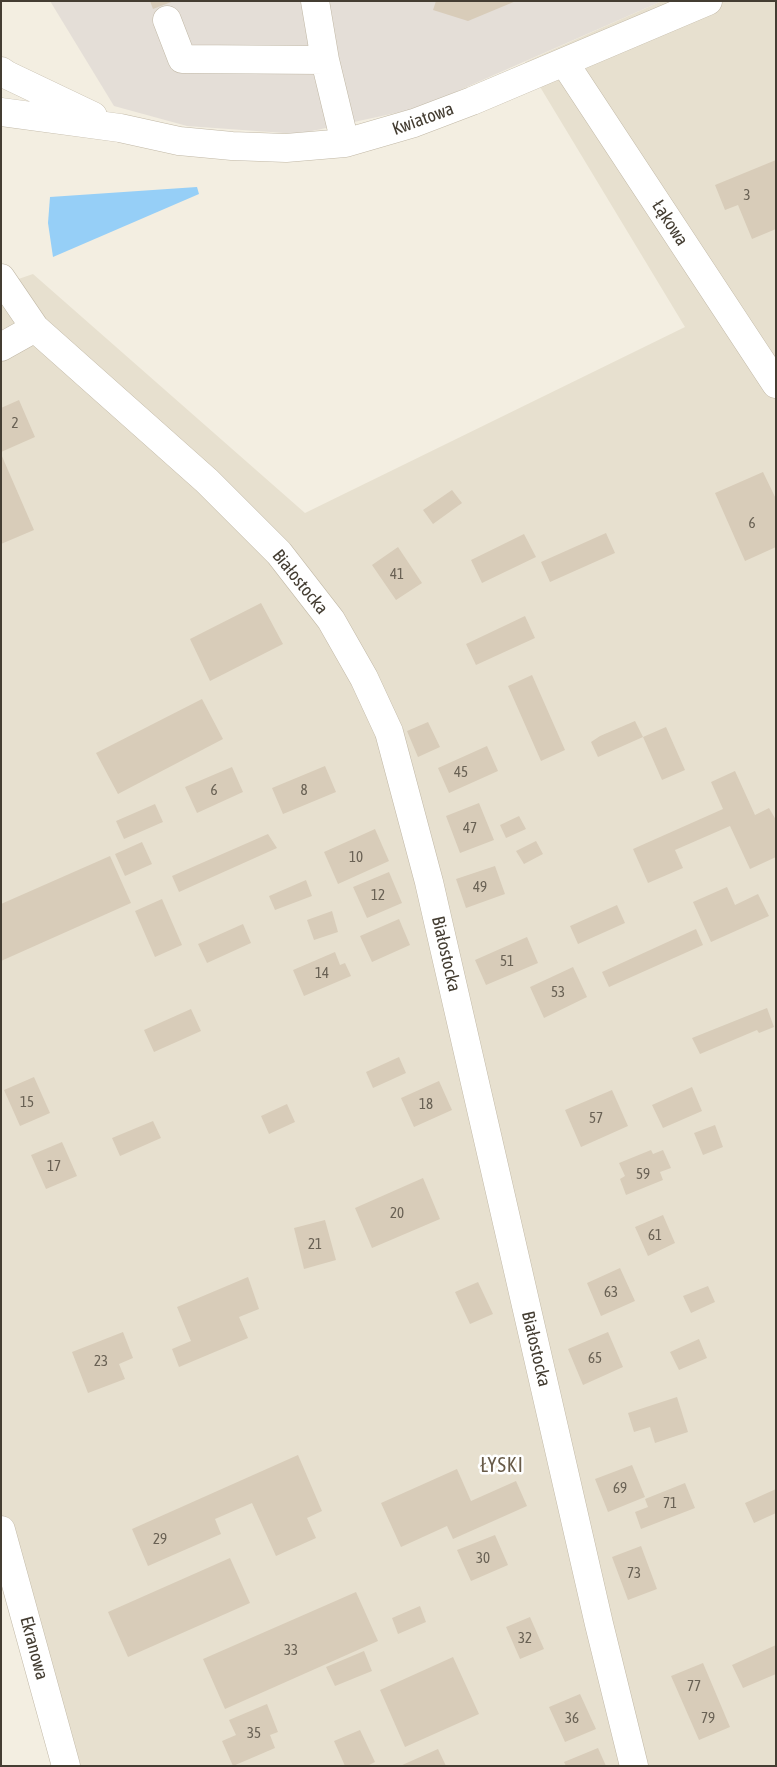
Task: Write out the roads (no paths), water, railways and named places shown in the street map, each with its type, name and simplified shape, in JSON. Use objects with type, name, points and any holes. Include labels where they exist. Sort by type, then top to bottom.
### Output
[{"type":"street","points":[[315,1],[325,60],[345,143]]},
{"type":"street","name":"Kwiatowa","points":[[1,112],[120,128],[179,141],[232,146],[286,148],[345,143],[414,123],[708,1]]},
{"type":"street","points":[[167,20],[182,59],[325,60]]},
{"type":"street","name":"Łąkowa","points":[[564,62],[776,384]]},
{"type":"street","name":"Kwiatowa","points":[[1,71],[120,128]]},
{"type":"street","name":"Białostocka","points":[[1,278],[35,328],[207,482],[279,553],[331,620],[364,678],[389,732],[429,882],[599,1624],[634,1766]]},
{"type":"street","points":[[1,347],[35,328]]},
{"type":"street","name":"Ekranowa","points":[[1,1530],[66,1766]]},
{"type":"water","points":[[197,187],[199,194],[53,257],[48,223],[50,197]]},
{"type":"district","name":"ŁYSKI","points":[[502,1466]]}]
